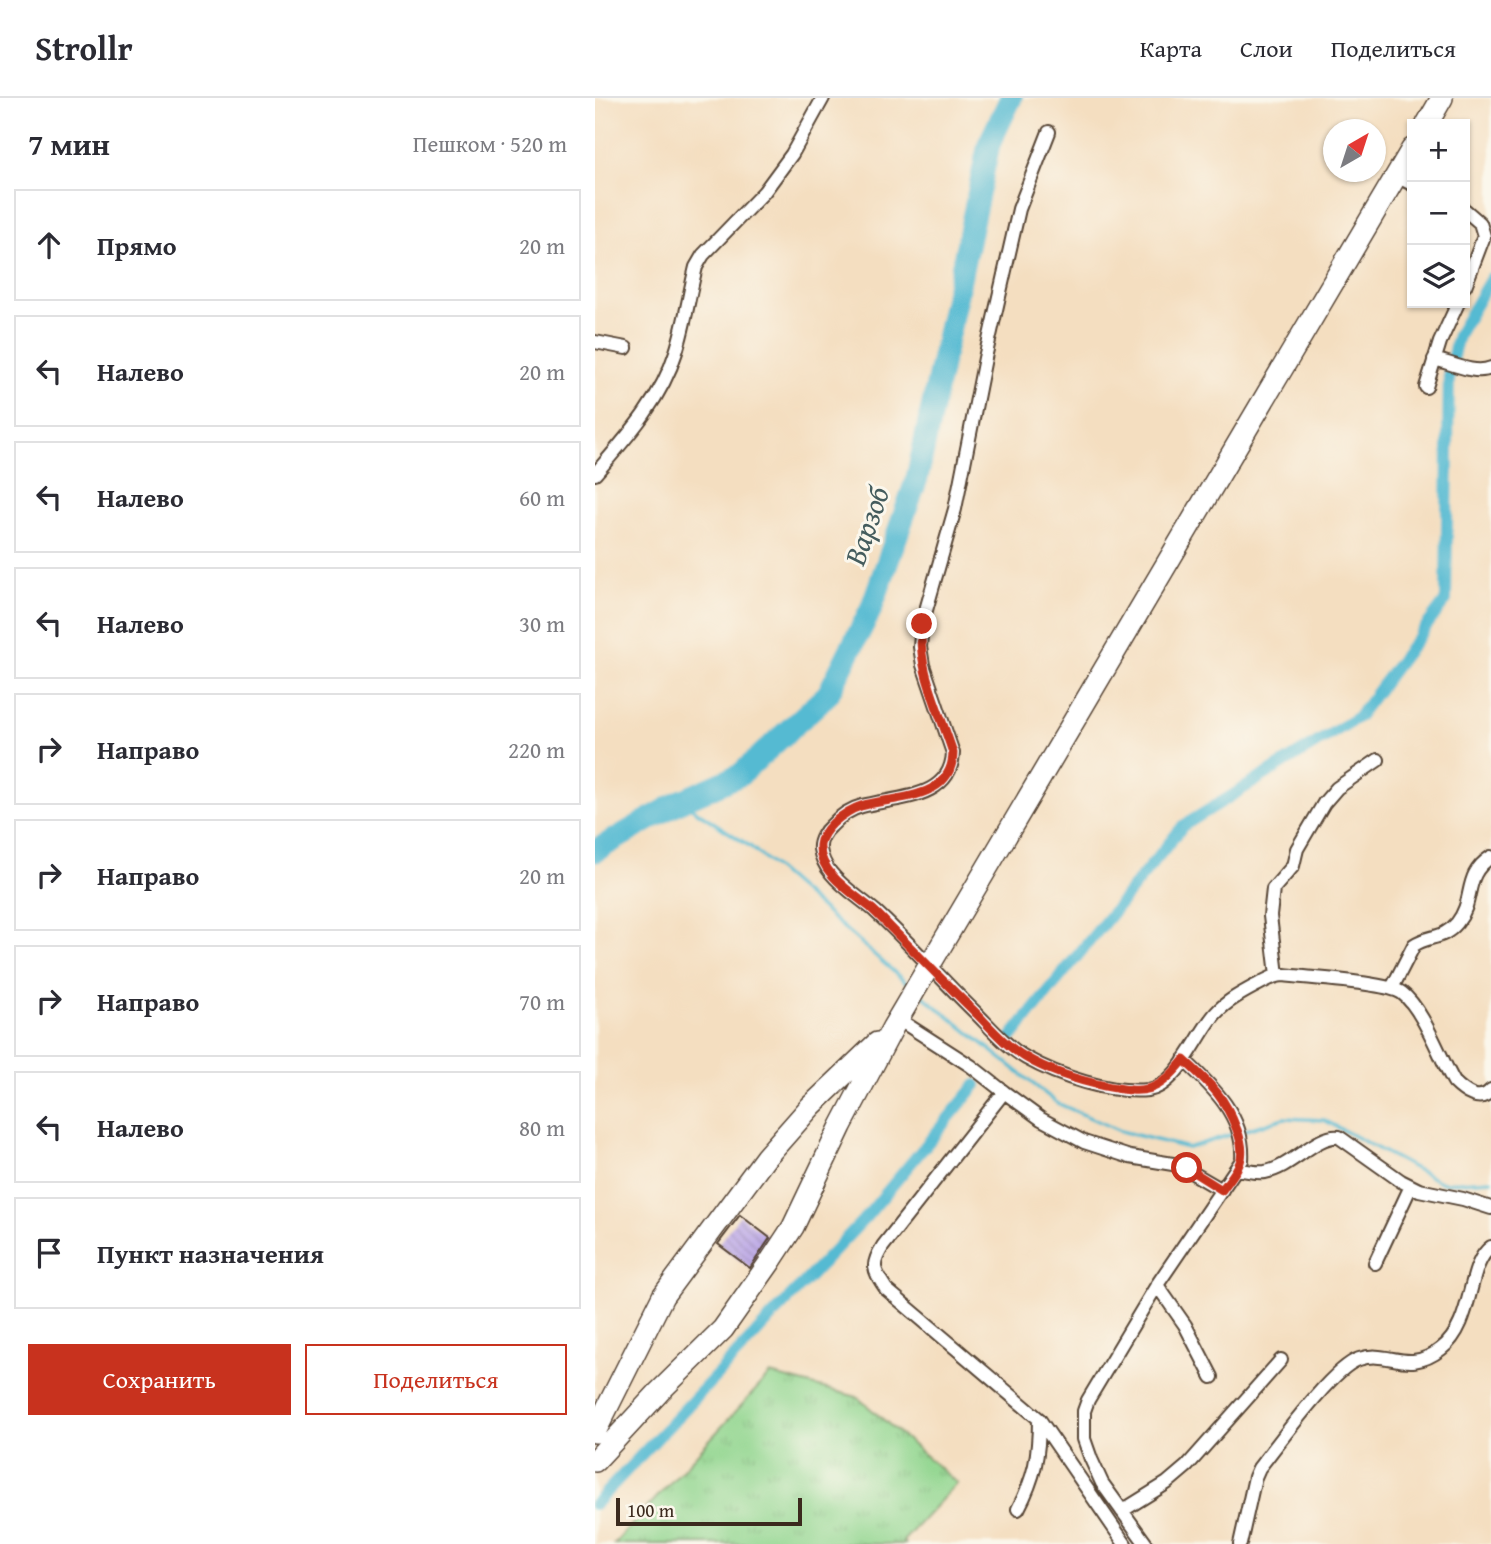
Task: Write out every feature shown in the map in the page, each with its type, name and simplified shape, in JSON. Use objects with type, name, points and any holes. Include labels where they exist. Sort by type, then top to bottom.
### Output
[{"type":"highway","points":[[1430,119],[1442,98]]},
{"type":"highway","points":[[595,1461],[723,1329],[793,1227],[841,1126],[927,970],[1404,180]]},
{"type":"highway","points":[[595,1432],[663,1296],[743,1185],[811,1106],[899,1018]]},
{"type":"street","points":[[595,474],[642,420],[665,379],[675,354],[696,267],[703,255],[764,192],[792,154],[824,98]]},
{"type":"street","points":[[1049,132],[1019,209],[985,358],[955,509],[922,624],[920,647],[923,665],[953,753],[951,768],[939,783],[928,791],[899,800],[860,807],[847,813],[826,830],[820,847],[829,871],[875,911],[927,970],[1014,1049],[1049,1070],[1082,1081],[1118,1088],[1149,1090],[1160,1086],[1184,1060],[1217,1011],[1235,997],[1277,975],[1392,988],[1401,993],[1418,1012],[1445,1065],[1461,1089],[1479,1098],[1485,1097],[1491,1090]]},
{"type":"street","points":[[1470,214],[1480,223],[1484,236],[1470,273]]},
{"type":"street","points":[[1426,387],[1456,308]]},
{"type":"street","points":[[595,342],[626,348]]},
{"type":"street","points":[[1437,360],[1473,369],[1491,368]]},
{"type":"street","points":[[1277,975],[1270,916],[1273,888],[1293,866],[1297,849],[1336,788],[1378,760]]},
{"type":"street","points":[[1392,988],[1414,945],[1420,941],[1441,937],[1456,924],[1467,907],[1475,871],[1491,858]]},
{"type":"street","points":[[899,1018],[971,1066],[1041,1119],[1084,1142],[1130,1157],[1179,1165],[1222,1190]]},
{"type":"street","points":[[1146,1544],[1102,1483],[1084,1439],[1084,1410],[1157,1285],[1242,1160],[1241,1140],[1228,1107],[1218,1092],[1184,1060]]},
{"type":"street","points":[[1004,1092],[884,1246],[875,1259],[874,1266],[886,1289],[1039,1419],[1125,1544]]},
{"type":"street","points":[[1237,1169],[1255,1172],[1271,1170],[1288,1163],[1324,1139],[1334,1136],[1345,1139],[1411,1186],[1428,1193],[1463,1199],[1491,1208]]},
{"type":"street","points":[[1375,1264],[1411,1186]]},
{"type":"street","points":[[1240,1544],[1259,1468],[1311,1402],[1357,1360],[1368,1357],[1407,1363],[1420,1361],[1442,1349],[1460,1327],[1482,1257],[1491,1247]]},
{"type":"street","points":[[1157,1285],[1185,1325],[1212,1377]]},
{"type":"street","points":[[1122,1511],[1167,1483],[1187,1466],[1280,1360]]},
{"type":"street","points":[[1019,1509],[1035,1471],[1039,1452],[1039,1419]]},
{"type":"green space","points":[[770,1374],[857,1397],[957,1483],[903,1541],[905,1544],[614,1544]]},
{"type":"building","points":[[740,1215],[770,1238],[750,1268],[718,1244]]},
{"type":"waterway","name":"Варзоб","points":[[595,851],[681,801],[740,775],[828,694],[871,609],[917,478],[989,144],[1011,98]]},
{"type":"waterway","points":[[1008,1041],[1183,826],[1358,717],[1446,600],[1449,372],[1458,335],[1491,278]]},
{"type":"waterway","points":[[681,801],[751,847],[910,986]]},
{"type":"waterway","points":[[922,995],[1057,1103],[1120,1131],[1188,1148],[1284,1118],[1324,1120],[1442,1183],[1491,1180]]},
{"type":"waterway","points":[[595,1504],[866,1217],[976,1085]]},
{"type":"route","points":[[922,624],[920,647],[923,665],[953,753],[951,768],[939,783],[928,791],[899,800],[860,807],[835,821],[822,839],[820,847],[824,861],[839,882],[875,911],[990,1028],[1024,1057],[1049,1070],[1082,1081],[1137,1090],[1160,1086],[1184,1060],[1218,1092],[1228,1107],[1241,1140],[1242,1150],[1242,1160],[1222,1190],[1187,1168]]}]
